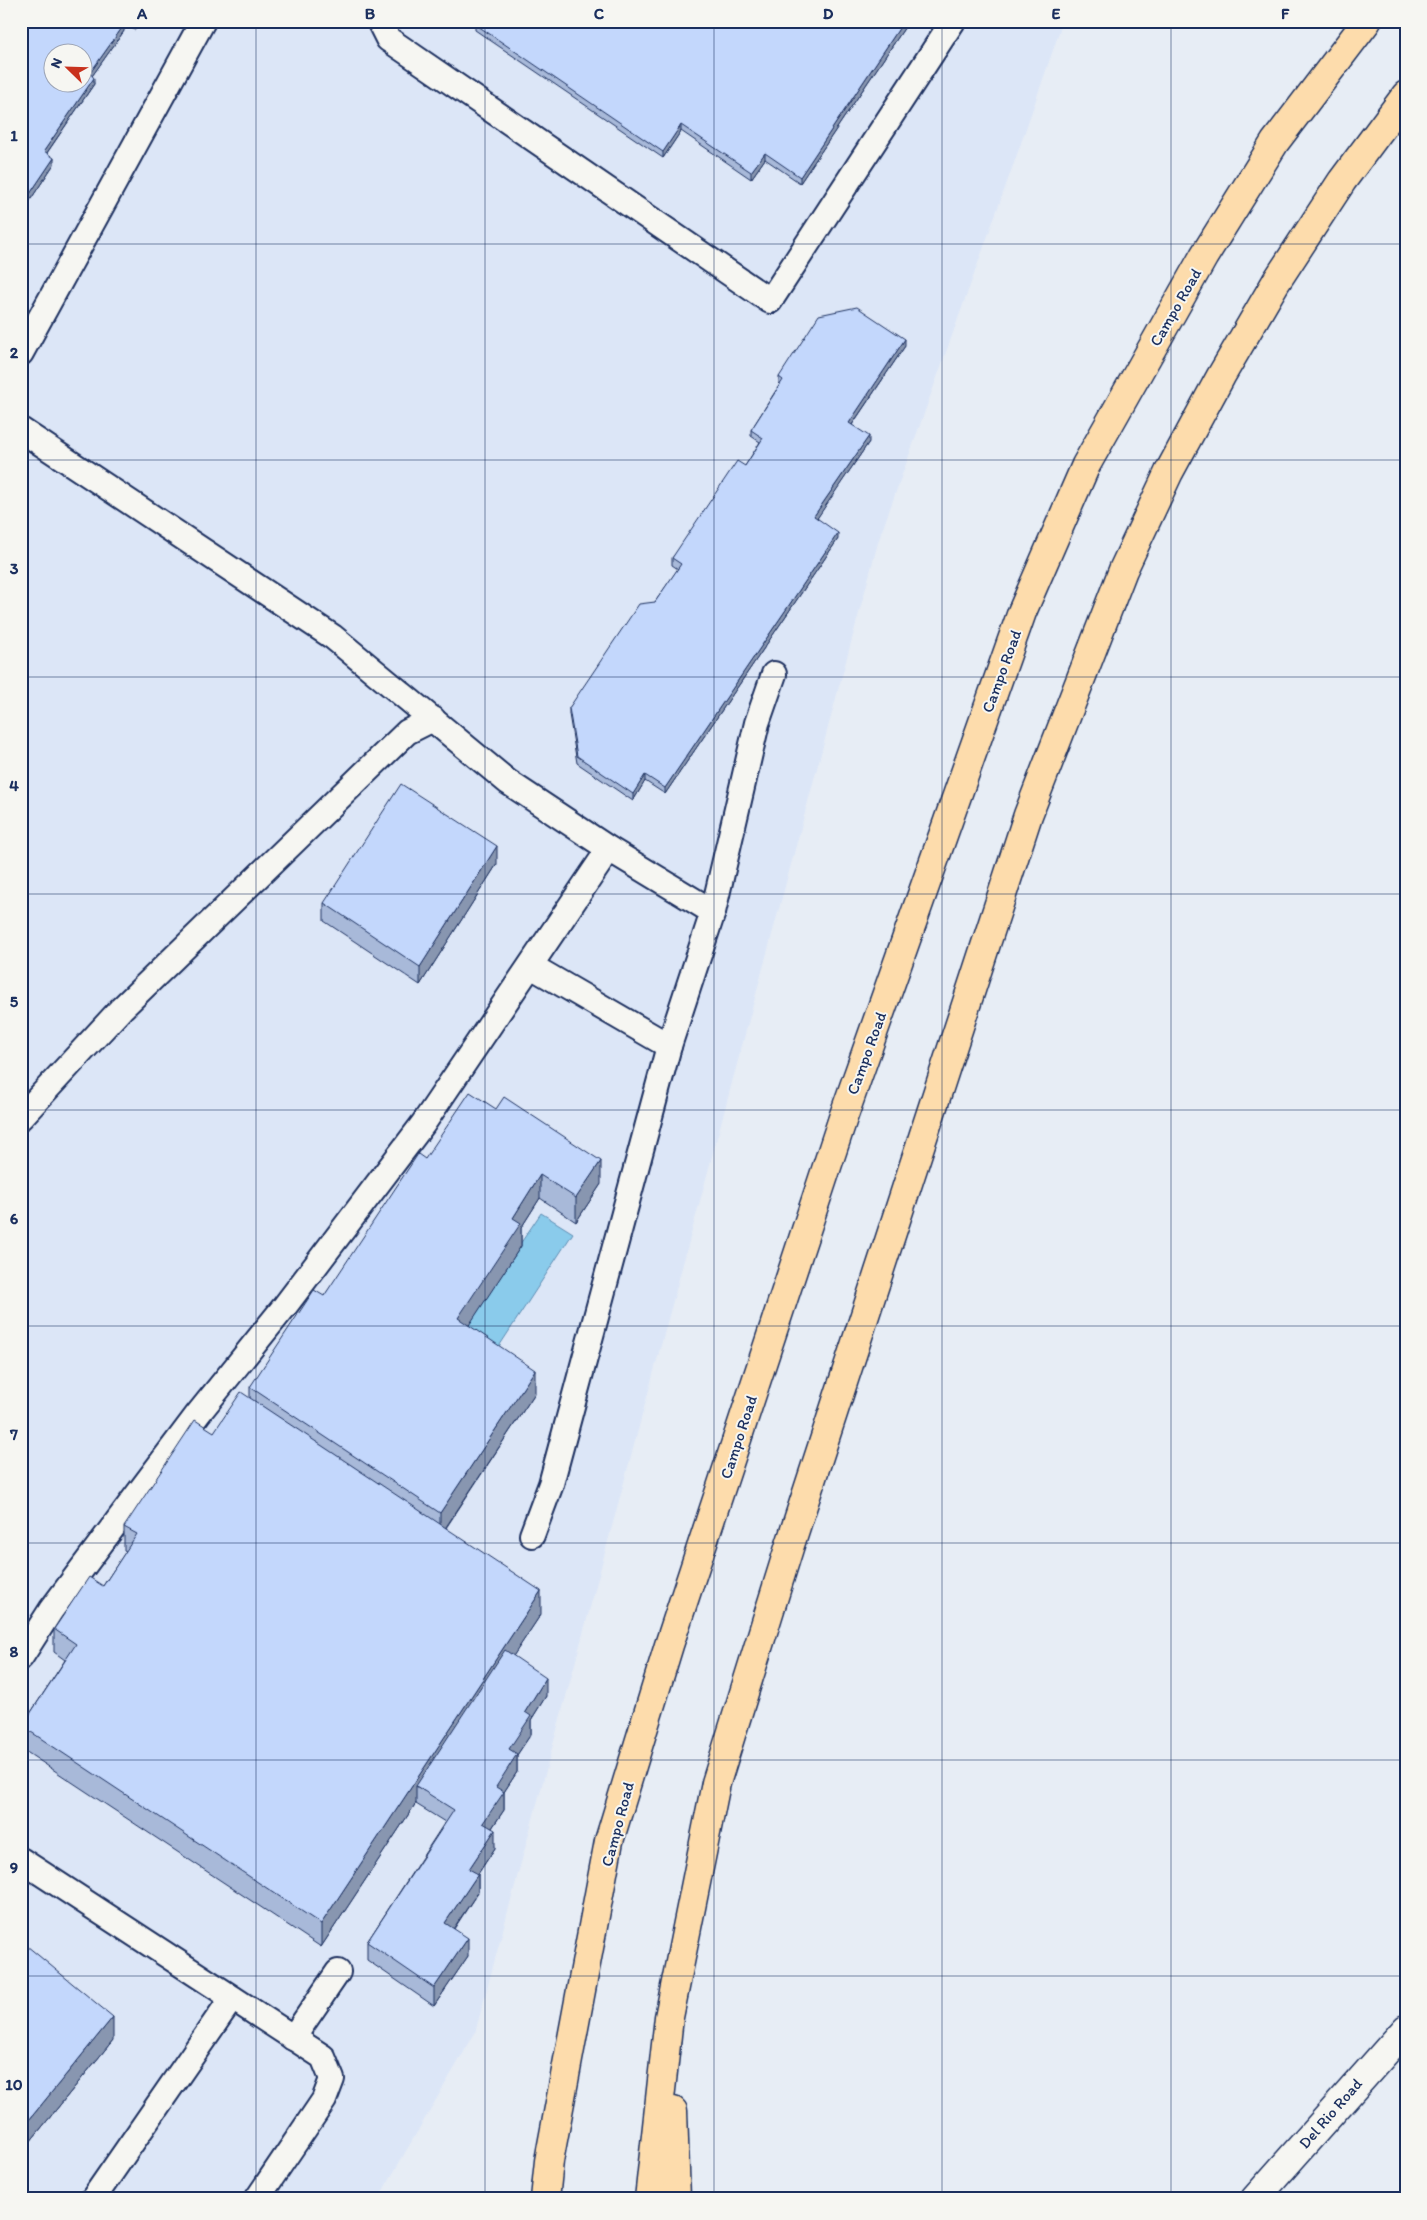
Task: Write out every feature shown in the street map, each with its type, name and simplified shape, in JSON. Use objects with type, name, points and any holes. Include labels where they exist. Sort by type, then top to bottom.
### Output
[{"type":"highway","name":"Campo Road","points":[[549,2161],[610,1841],[669,1646],[844,1115],[1022,612],[1086,465],[1204,256],[1275,142],[1367,21]]},
{"type":"highway","points":[[649,2199],[669,2017],[716,1783],[792,1538],[1028,815],[1123,570],[1169,472],[1221,376],[1276,282],[1342,181],[1406,95]]},
{"type":"highway","points":[[669,2017],[676,2199]]},
{"type":"highway","points":[[534,2199],[549,2161]]},
{"type":"highway","points":[[545,2199],[549,2161]]},
{"type":"main road","name":"Del Rio Road","points":[[1255,2199],[1406,2028]]},
{"type":"lane","points":[[21,354],[203,21]]},
{"type":"lane","points":[[380,21],[388,39],[770,301],[953,21]]},
{"type":"lane","points":[[21,430],[333,637],[508,782],[609,849],[713,912]]},
{"type":"lane","points":[[532,1535],[551,1484],[669,1046],[713,912],[757,723],[774,674]]},
{"type":"lane","points":[[21,1117],[122,1009],[261,874],[408,732],[433,719]]},
{"type":"lane","points":[[21,1657],[52,1610],[198,1414],[285,1306],[423,1124],[609,849]]},
{"type":"lane","points":[[531,966],[669,1046]]},
{"type":"lane","points":[[21,1860],[323,2057],[332,2079],[324,2100],[257,2199]]},
{"type":"lane","points":[[293,2038],[338,1972]]},
{"type":"lane","points":[[93,2199],[232,1998]]},
{"type":"shaded area","points":[[21,21],[1063,21],[879,539],[475,2033],[378,2199],[21,2199]]},
{"type":"water","points":[[541,1213],[573,1233],[496,1351],[462,1330]]},
{"type":"building","points":[[21,21],[118,21],[124,25],[92,70],[92,42],[42,42],[42,92],[84,92],[44,151],[54,158],[21,207]]},
{"type":"building","points":[[476,21],[904,21],[800,177],[765,153],[751,172],[681,125],[663,152],[475,24]]},
{"type":"building","points":[[857,307],[905,339],[849,423],[869,436],[814,516],[838,533],[665,788],[645,775],[633,794],[577,756],[569,708],[639,604],[655,602],[681,564],[672,558],[737,461],[745,466],[763,438],[751,430],[783,380],[779,377],[819,315]]},
{"type":"building","points":[[401,784],[497,846],[420,967],[324,903]]},
{"type":"building","points":[[470,1092],[496,1109],[504,1097],[601,1161],[576,1198],[540,1175],[513,1218],[521,1223],[458,1318],[535,1370],[440,1513],[250,1387],[314,1290],[324,1296],[418,1154],[425,1159]]},
{"type":"building","points":[[241,1392],[541,1591],[321,1924],[22,1726],[76,1644],[54,1629],[89,1577],[103,1586],[137,1534],[124,1527],[195,1420],[214,1432]]},
{"type":"building","points":[[505,1650],[546,1678],[525,1712],[531,1716],[509,1749],[517,1754],[496,1787],[504,1792],[483,1823],[495,1830],[469,1869],[478,1874],[445,1923],[468,1938],[434,1988],[367,1942],[454,1810],[416,1786]]},
{"type":"building","points":[[21,1941],[113,2017],[29,2120],[21,2113]]}]
